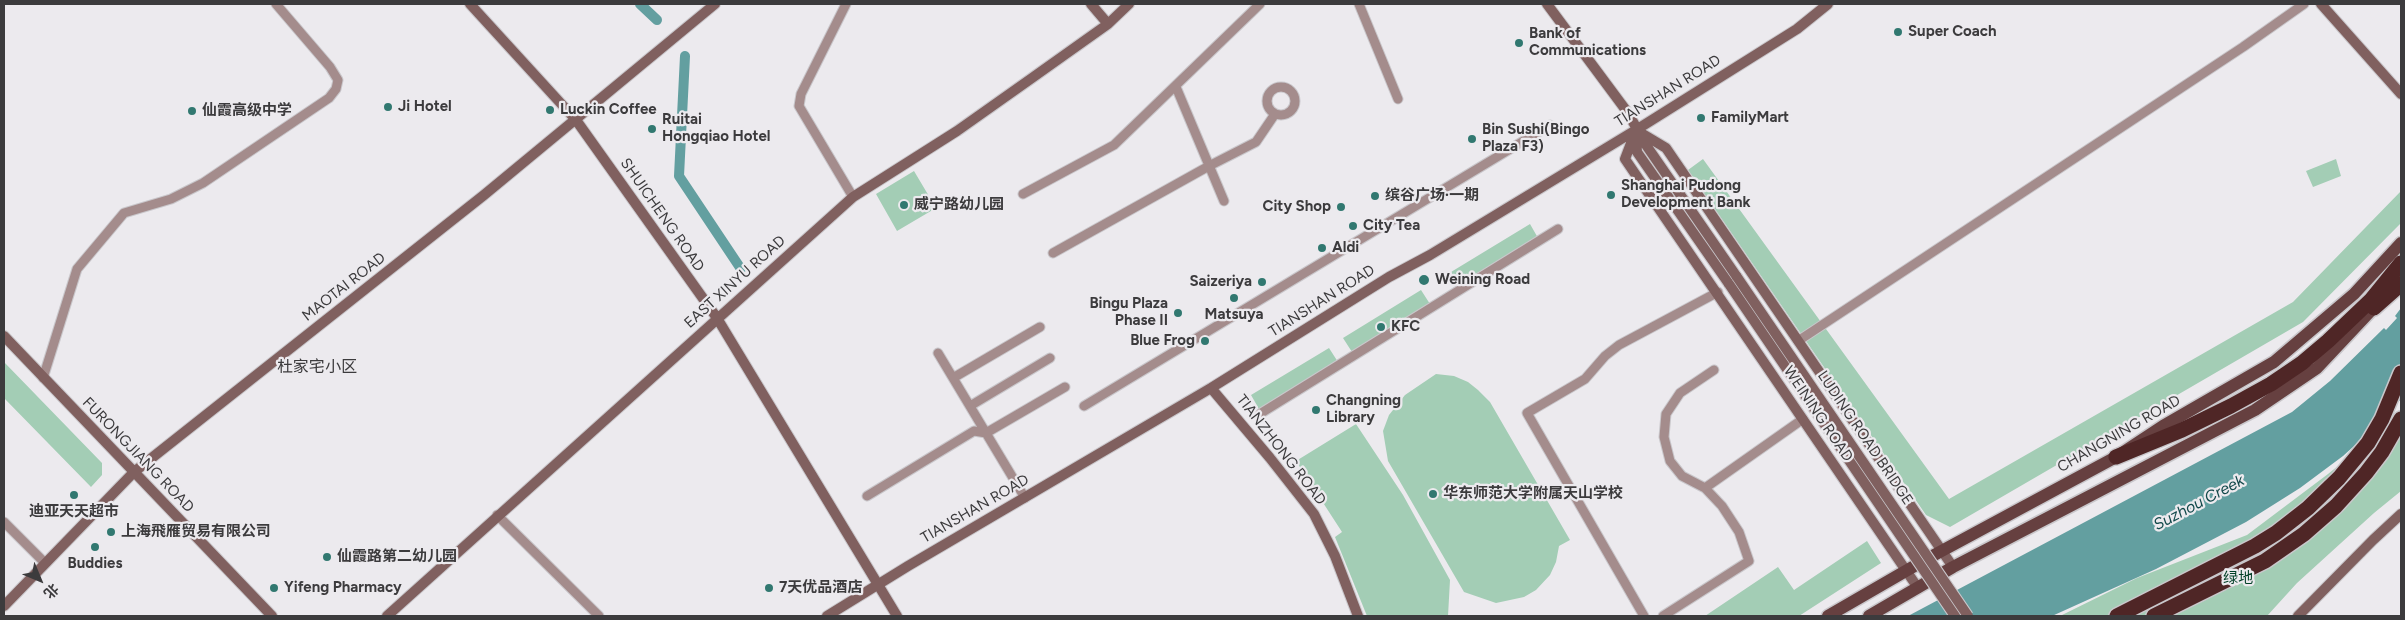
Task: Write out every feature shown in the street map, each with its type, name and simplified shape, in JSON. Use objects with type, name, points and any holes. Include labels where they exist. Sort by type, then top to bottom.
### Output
[{"type":"highway","points":[[2116,457],[2231,406],[2302,364],[2371,300],[2401,264]]},
{"type":"highway","points":[[2370,312],[2401,284]]},
{"type":"highway","points":[[2117,616],[2276,533],[2313,503],[2339,478],[2368,443],[2394,395],[2401,373]]},
{"type":"highway","points":[[2154,616],[2241,573],[2287,546],[2336,506],[2382,452],[2401,419]]},
{"type":"main road","name":"CHANGNING ROAD","points":[[1828,616],[1942,551],[2116,457],[2163,426],[2274,362],[2354,294],[2401,243]]},
{"type":"main road","points":[[1869,616],[1953,567],[2255,410],[2316,368],[2401,278]]},
{"type":"street","points":[[43,378],[77,269],[124,213],[171,199],[203,183],[329,98],[336,89],[338,80],[330,67],[276,4]]},
{"type":"street","name":"SHUICHENG ROAD","points":[[470,4],[576,120],[717,318],[897,616]]},
{"type":"street","name":"MAOTAI ROAD","points":[[4,606],[134,472],[576,120],[715,4]]},
{"type":"street","points":[[846,4],[801,94],[799,106],[853,197]]},
{"type":"street","points":[[1091,4],[1108,24]]},
{"type":"street","name":"EAST XINYU ROAD","points":[[387,616],[497,515],[853,197],[957,130],[1108,24],[1129,4]]},
{"type":"street","points":[[1023,194],[1114,145],[1260,4]]},
{"type":"street","points":[[1359,4],[1398,98]]},
{"type":"street","points":[[1547,4],[1628,113],[1636,130],[1637,152],[1733,280]]},
{"type":"street","name":"TIANSHAN ROAD","points":[[827,616],[1211,388],[1389,277],[1438,250],[1636,130],[1797,29],[1828,4]]},
{"type":"street","points":[[1798,341],[2235,52],[2304,4]]},
{"type":"street","points":[[2321,4],[2401,94]]},
{"type":"street","points":[[1176,87],[1224,201]]},
{"type":"street","points":[[1052,253],[1256,142],[1276,114]]},
{"type":"street","points":[[1084,406],[1550,125]]},
{"type":"street","name":"WEINING ROAD","points":[[1918,588],[1718,292],[1625,159],[1636,130],[1666,148],[1953,567]]},
{"type":"street","points":[[1258,415],[1558,229]]},
{"type":"street","name":"LUDING ROAD BRIDGE","points":[[1733,280],[1955,616]]},
{"type":"street","name":"LUDING ROAD BRIDGE","points":[[1733,280],[1968,616]]},
{"type":"street","points":[[1644,616],[1527,412],[1586,379],[1605,356],[1619,345],[1718,292]]},
{"type":"street","points":[[953,378],[1040,327]]},
{"type":"street","name":"FURONGJIANG ROAD","points":[[4,336],[272,616]]},
{"type":"street","points":[[938,353],[1025,498]]},
{"type":"street","points":[[970,406],[1050,358]]},
{"type":"street","points":[[1663,616],[1749,561],[1739,532],[1722,506],[1705,488],[1682,476],[1670,461],[1664,437],[1666,414],[1680,393],[1714,370]]},
{"type":"street","points":[[867,496],[974,431],[986,432],[1065,387]]},
{"type":"street","name":"TIANZHONG ROAD","points":[[1211,388],[1314,514],[1334,556],[1358,616]]},
{"type":"street","points":[[1705,488],[1803,419]]},
{"type":"street","points":[[2298,616],[2401,514]]},
{"type":"street","points":[[497,515],[599,616]]},
{"type":"street","points":[[4,522],[44,563]]},
{"type":"green space","points":[[1703,159],[1949,499],[2293,302],[2401,191],[2401,223],[2303,322],[1950,527],[1926,515],[1688,170]]},
{"type":"green space","points":[[2336,159],[2341,176],[2313,187],[2306,171]]},
{"type":"green space","points":[[914,171],[936,208],[897,231],[876,194]]},
{"type":"green space","points":[[1530,224],[1538,238],[1460,286],[1451,272]]},
{"type":"green space","points":[[1421,290],[1430,304],[1352,352],[1343,338]]},
{"type":"green space","points":[[1329,348],[1338,362],[1259,409],[1251,395]]},
{"type":"green space","points":[[4,362],[102,463],[102,475],[91,487],[4,398]]},
{"type":"green space","points":[[1436,374],[1454,376],[1468,382],[1490,402],[1570,540],[1559,546],[1556,562],[1550,575],[1536,590],[1524,597],[1496,603],[1464,592],[1388,461],[1383,431],[1389,415],[1405,395]]},
{"type":"green space","name":"绿地","points":[[2401,412],[2401,491],[2297,583],[2267,616],[2060,616],[2137,578],[2247,535],[2328,474],[2388,426]]},
{"type":"green space","points":[[1356,424],[1403,495],[1450,580],[1448,616],[1367,616],[1335,537],[1342,532],[1296,461]]},
{"type":"green space","points":[[1867,541],[1881,563],[1799,616],[1705,616],[1778,567],[1794,590]]},
{"type":"water","name":"Suzhou Creek","points":[[2401,308],[2401,399],[2373,429],[2343,456],[2300,488],[2246,522],[2156,569],[2052,616],[1908,616],[2292,412],[2330,381],[2384,328],[2386,330],[2397,318],[2395,316]]},
{"type":"waterway","points":[[640,4],[657,20]]},
{"type":"waterway","points":[[685,56],[679,176],[741,269]]},
{"type":"place","name":"Super Coach","points":[[1898,32]]},
{"type":"place","name":"Bank of Communications","points":[[1519,43]]},
{"type":"place","name":"Ji Hotel","points":[[388,107]]},
{"type":"place","name":"Luckin Coffee","points":[[550,110]]},
{"type":"place","name":"仙霞高级中学","points":[[192,111]]},
{"type":"place","name":"FamilyMart","points":[[1701,118]]},
{"type":"place","name":"Ruitai Hongqiao Hotel","points":[[652,129]]},
{"type":"place","name":"Bin Sushi(Bingo Plaza F3)","points":[[1472,139]]},
{"type":"place","name":"Shanghai Pudong Development Bank","points":[[1611,195]]},
{"type":"place","name":"缤谷广场·一期","points":[[1375,196]]},
{"type":"place","name":"威宁路幼儿园","points":[[904,205]]},
{"type":"place","name":"City Shop","points":[[1341,207]]},
{"type":"place","name":"City Tea","points":[[1353,226]]},
{"type":"place","name":"Aldi","points":[[1322,248]]},
{"type":"place","name":"Weining Road","points":[[1424,280]]},
{"type":"place","name":"Saizeriya","points":[[1262,282]]},
{"type":"place","name":"Matsuya","points":[[1234,298]]},
{"type":"place","name":"Bingu Plaza Phase II","points":[[1178,313]]},
{"type":"place","name":"KFC","points":[[1381,327]]},
{"type":"place","name":"Blue Frog","points":[[1205,341]]},
{"type":"place","name":"Changning Library","points":[[1316,410]]},
{"type":"place","name":"华东师范大学附属天山学校","points":[[1433,494]]},
{"type":"place","name":"迪亚天天超市","points":[[74,495]]},
{"type":"place","name":"上海飛雁贸易有限公司","points":[[111,532]]},
{"type":"place","name":"Buddies","points":[[95,547]]},
{"type":"place","name":"仙霞路第二幼儿园","points":[[327,557]]},
{"type":"place","name":"Yifeng Pharmacy","points":[[274,588]]},
{"type":"place","name":"7天优品酒店","points":[[769,588]]},
{"type":"district","name":"杜家宅小区","points":[[317,367]]}]
